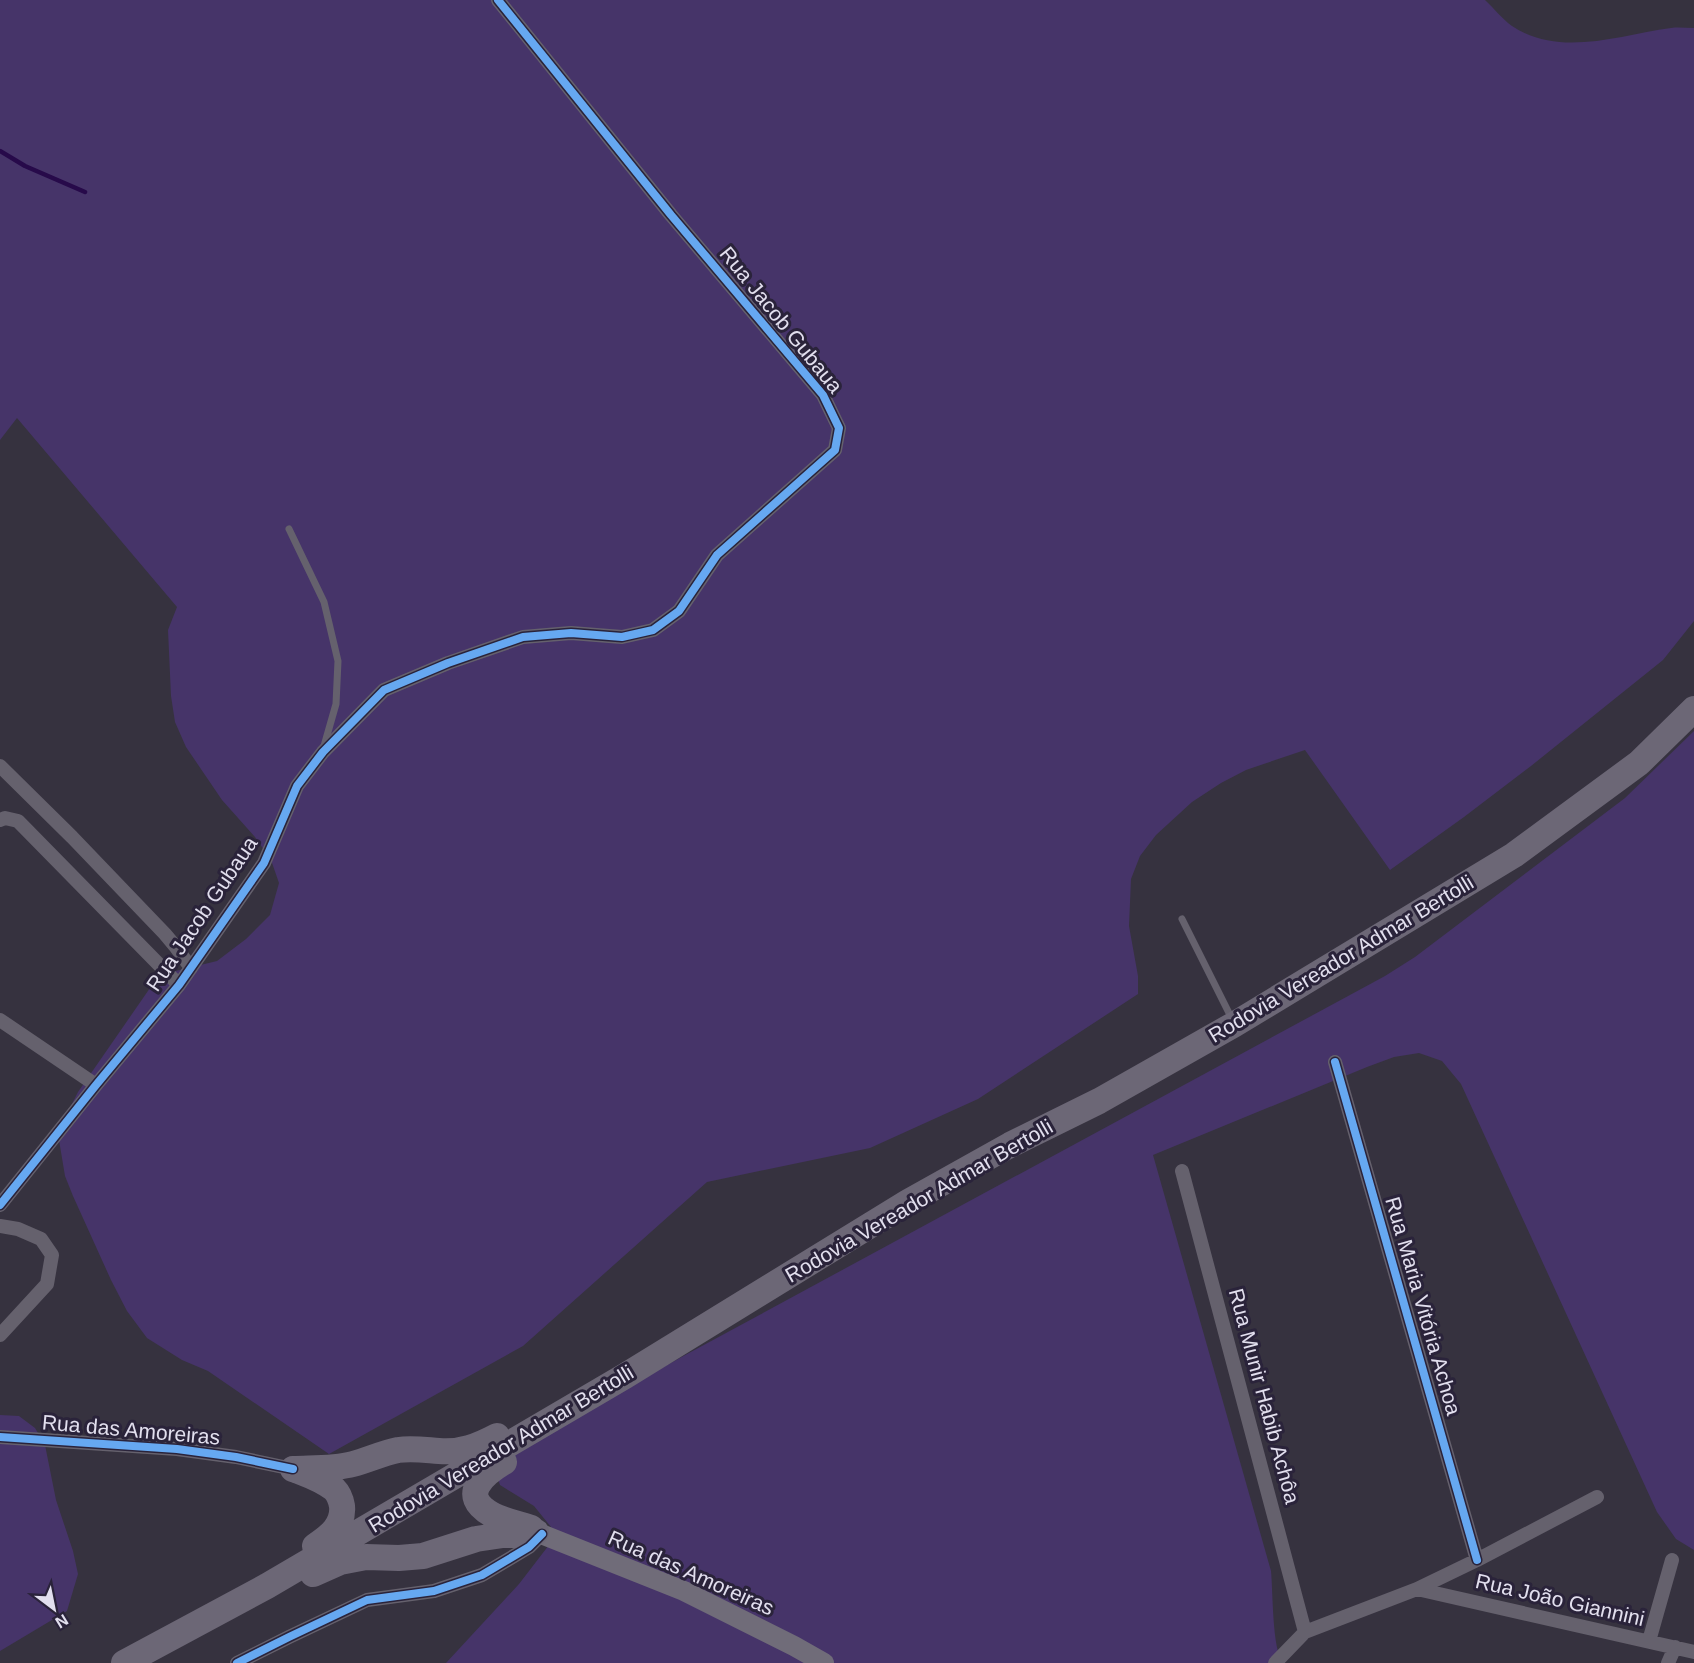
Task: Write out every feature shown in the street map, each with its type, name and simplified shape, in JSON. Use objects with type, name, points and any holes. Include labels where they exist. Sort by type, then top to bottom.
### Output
[{"type":"highway","name":"Rodovia Vereador Admar Bertolli","points":[[124,1663],[267,1587],[625,1376],[908,1202],[1010,1145],[1099,1101],[1235,1024],[1515,855],[1639,763],[1694,709]]},
{"type":"highway","points":[[293,1468],[350,1465],[397,1450],[461,1450],[480,1445],[610,1376],[625,1376],[616,1393],[486,1473],[479,1481],[476,1491],[477,1499],[490,1514],[531,1527],[539,1533]]},
{"type":"highway","points":[[267,1587],[281,1570],[329,1537],[338,1527],[342,1515],[342,1502],[336,1491],[324,1482],[293,1468]]},
{"type":"highway","points":[[267,1587],[288,1585],[349,1560],[366,1557],[423,1556],[476,1539],[503,1534],[539,1533]]},
{"type":"street","name":"Rua Jacob Gubaua","points":[[0,1205],[179,985],[264,862],[297,786],[323,752],[384,690],[448,663],[523,637],[571,633],[622,637],[653,630],[679,611],[717,555],[835,450],[839,428],[823,395],[671,215],[498,0]]},
{"type":"street","points":[[0,766],[149,918],[175,946],[191,968]]},
{"type":"street","points":[[0,820],[5,818],[18,821],[179,985]]},
{"type":"street","points":[[0,1020],[96,1085]]},
{"type":"street","name":"Rua Maria Vitória Achoa","points":[[1335,1062],[1477,1560]]},
{"type":"street","name":"Rua Munir Habib Achôa","points":[[1182,1171],[1305,1632]]},
{"type":"street","points":[[0,1226],[18,1229],[41,1239],[52,1255],[47,1284],[0,1335]]},
{"type":"street","name":"Rua das Amoreiras","points":[[0,1437],[177,1449],[293,1468]]},
{"type":"street","points":[[1275,1663],[1305,1632],[1417,1589],[1597,1497]]},
{"type":"street","points":[[237,1663],[367,1600],[434,1591],[482,1575],[529,1547],[539,1533]]},
{"type":"street","name":"Rua das Amoreiras","points":[[539,1533],[684,1591],[824,1663]]},
{"type":"street","points":[[1649,1641],[1672,1560]]},
{"type":"street","name":"Rua João Giannini","points":[[1417,1589],[1694,1652]]},
{"type":"street","points":[[1668,1663],[1675,1647]]},
{"type":"lane","points":[[289,529],[324,602],[338,661],[336,704],[323,752]]},
{"type":"lane","points":[[1182,919],[1235,1024]]},
{"type":"shaded area","points":[[0,0],[1485,0],[1512,26],[1530,36],[1550,41],[1590,42],[1671,28],[1694,28],[1694,621],[1663,660],[1531,766],[1390,870],[1305,750],[1246,770],[1221,783],[1192,802],[1156,835],[1140,856],[1131,879],[1129,926],[1138,976],[1138,994],[978,1099],[870,1148],[707,1182],[523,1346],[329,1454],[208,1371],[182,1360],[147,1338],[127,1311],[111,1280],[65,1176],[59,1140],[66,1116],[78,1092],[159,975],[217,961],[246,939],[270,915],[279,883],[271,860],[255,837],[222,800],[186,747],[175,722],[171,696],[168,630],[177,607],[17,418],[0,440]]},
{"type":"shaded area","points":[[1694,731],[1694,1550],[1676,1539],[1657,1512],[1461,1084],[1442,1061],[1419,1053],[1394,1057],[1367,1067],[1153,1155],[1271,1571],[1275,1633],[1279,1656],[1283,1663],[446,1663],[519,1584],[549,1545],[551,1527],[534,1506],[500,1485],[494,1467],[530,1440],[1385,976],[1415,957],[1625,798]]},
{"type":"shaded area","points":[[0,1415],[19,1416],[35,1428],[45,1445],[56,1500],[78,1574],[67,1611],[0,1651]]},
{"type":"waterway","points":[[0,151],[25,166],[85,192]]},
{"type":"cycle path","points":[[0,1205],[179,985],[264,863],[297,786],[323,752],[384,690],[448,663],[523,637],[571,633],[622,637],[653,630],[679,611],[717,555],[835,450],[839,428],[823,395],[671,215],[498,0]]},
{"type":"cycle path","points":[[1335,1062],[1477,1560]]},
{"type":"cycle path","points":[[0,1437],[177,1449],[236,1457],[293,1469]]},
{"type":"cycle path","points":[[237,1663],[367,1600],[434,1591],[482,1575],[529,1547],[542,1534]]}]
